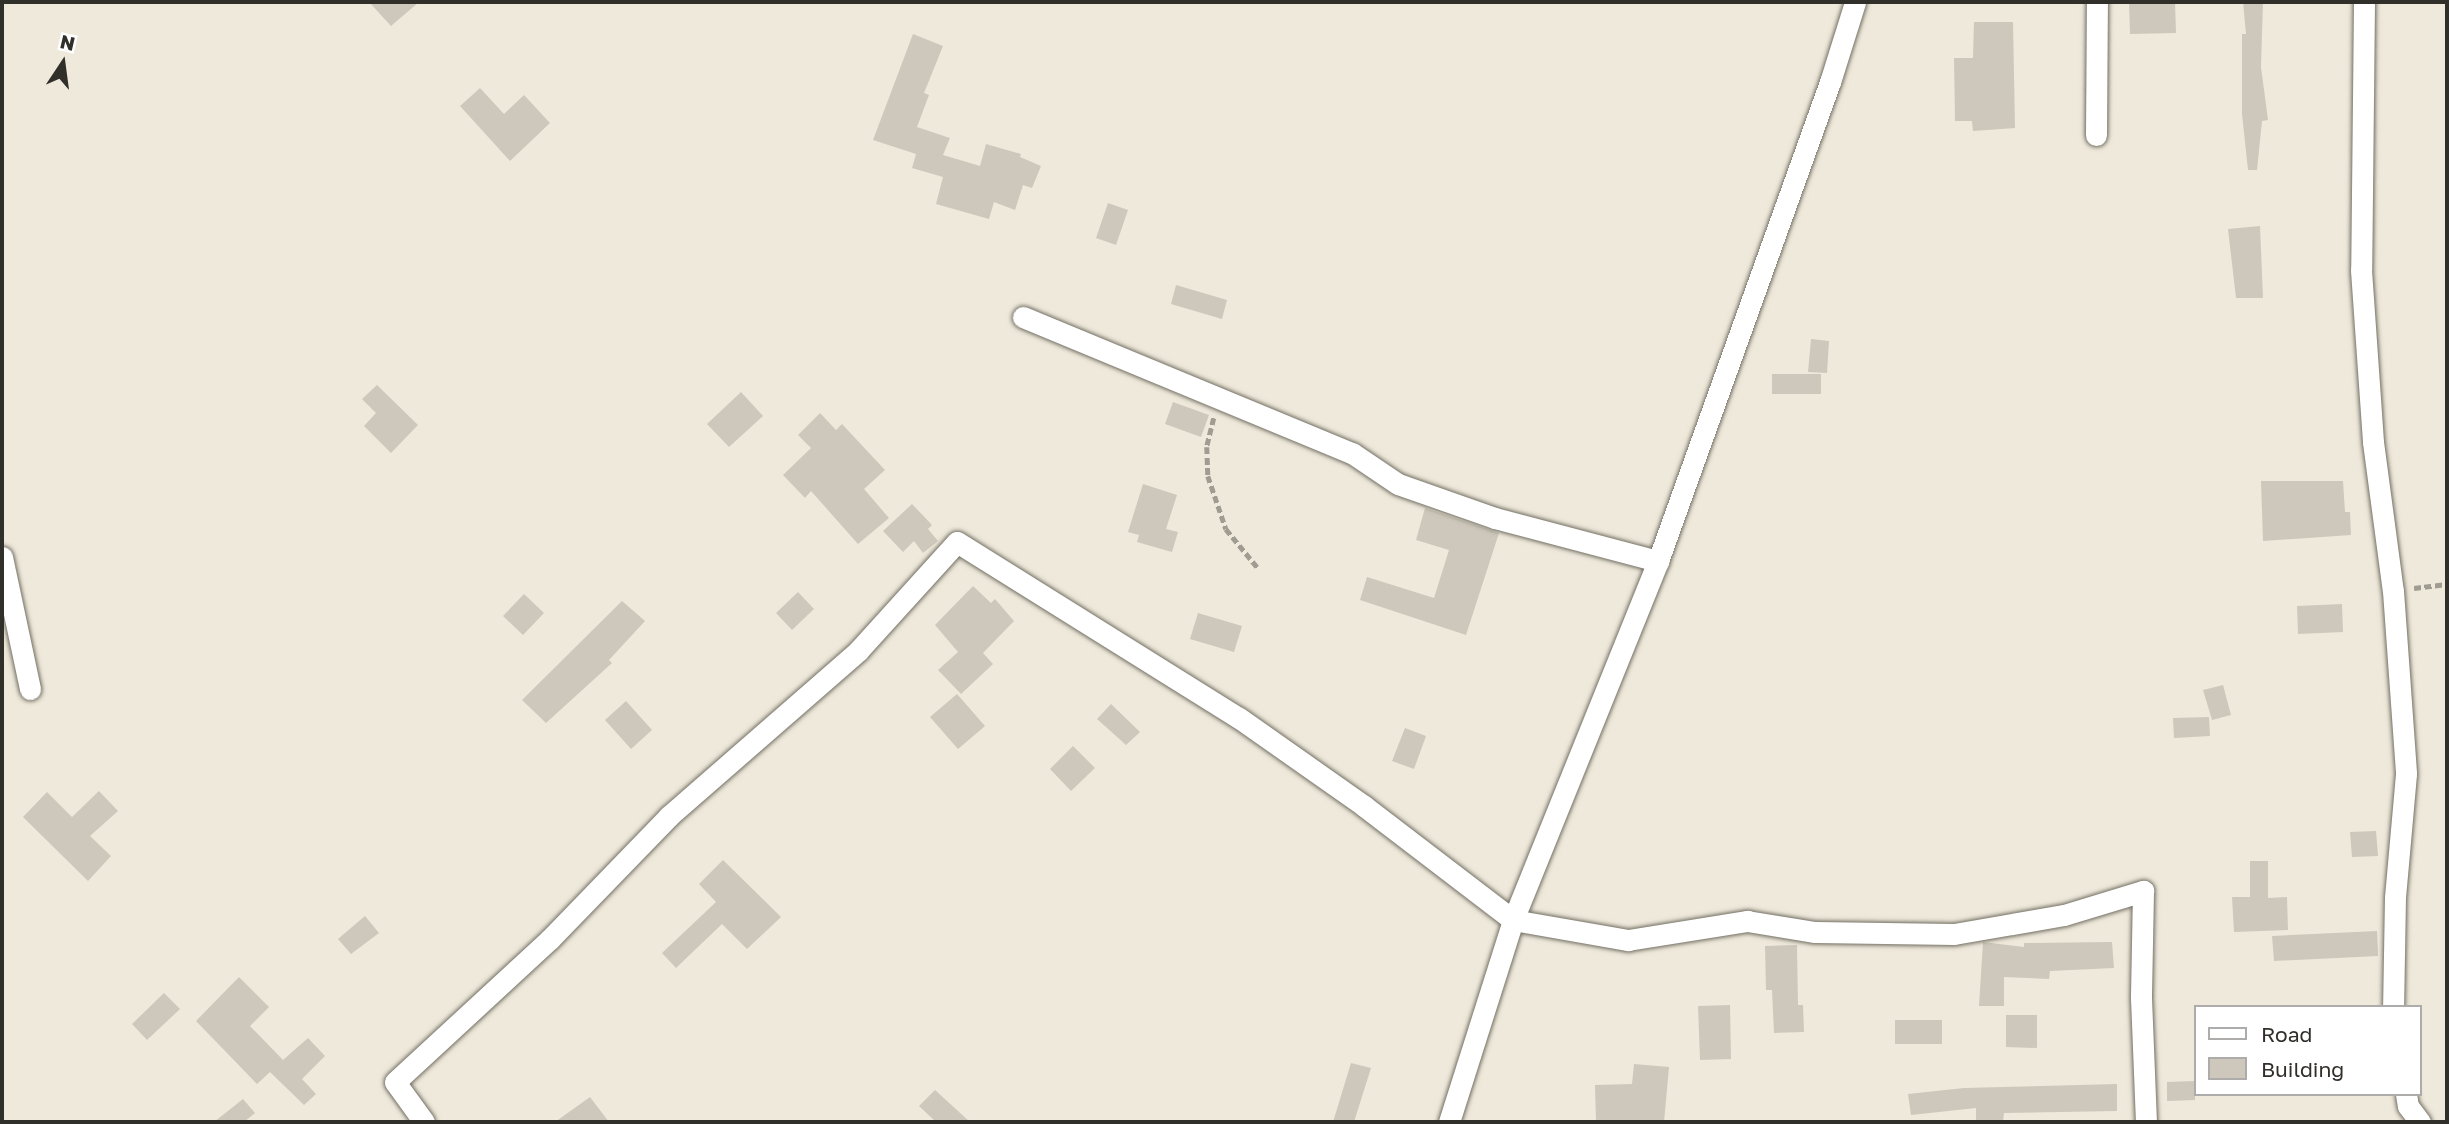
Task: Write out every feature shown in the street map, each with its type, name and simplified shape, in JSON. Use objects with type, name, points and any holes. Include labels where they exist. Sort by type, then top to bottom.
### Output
[{"type":"street","points":[[1449,1122],[1513,920],[1658,561],[1830,82],[1855,2]]},
{"type":"street","points":[[2096,135],[2097,2]]},
{"type":"street","points":[[2364,2],[2361,270],[2373,442],[2393,591],[2406,774],[2395,897],[2393,1005]]},
{"type":"street","points":[[1023,317],[1352,453],[1398,484],[1494,517],[1658,561]]},
{"type":"street","points":[[424,1122],[396,1082],[550,939],[669,816],[858,651],[957,542],[1239,718],[1364,806],[1513,920],[1628,940],[1747,921],[1815,932],[1954,934],[2063,915],[2143,891],[2141,998],[2146,1122]]},
{"type":"street","points":[[2,557],[30,688]]},
{"type":"path","points":[[1194,387],[1216,410],[1207,447],[1208,476],[1226,529],[1258,568]]},
{"type":"path","points":[[2393,591],[2447,584]]},
{"type":"building","points":[[369,2],[419,2],[391,26]]},
{"type":"building","points":[[2129,2],[2175,2],[2176,33],[2130,34]]},
{"type":"building","points":[[2243,2],[2263,2],[2261,67],[2268,120],[2262,121],[2257,170],[2248,170],[2242,114],[2242,34],[2246,34]]},
{"type":"building","points":[[1974,22],[2013,22],[2015,128],[1973,131],[1972,121],[1955,121],[1954,58],[1973,58]]},
{"type":"building","points":[[913,34],[943,46],[924,93],[929,95],[917,127],[950,138],[943,155],[980,166],[986,144],[1021,154],[1020,157],[1041,166],[1032,188],[1023,185],[1015,210],[994,202],[989,219],[936,204],[943,177],[912,168],[916,154],[873,140]]},
{"type":"building","points":[[480,88],[504,114],[524,95],[550,123],[510,161],[460,106]]},
{"type":"building","points":[[1108,203],[1128,210],[1116,245],[1096,238]]},
{"type":"building","points":[[2260,226],[2263,298],[2236,298],[2228,229]]},
{"type":"building","points":[[1176,285],[1227,300],[1222,319],[1171,304]]},
{"type":"building","points":[[1811,339],[1829,341],[1827,373],[1808,372]]},
{"type":"building","points":[[1772,374],[1821,374],[1821,394],[1772,394]]},
{"type":"building","points":[[377,385],[418,425],[391,453],[364,426],[376,413],[362,399]]},
{"type":"building","points":[[741,392],[763,416],[729,447],[707,424]]},
{"type":"building","points":[[1173,402],[1209,415],[1201,437],[1165,424]]},
{"type":"building","points":[[820,413],[836,430],[842,424],[885,470],[864,489],[889,518],[858,544],[811,491],[805,498],[783,475],[811,448],[798,435]]},
{"type":"building","points":[[2261,481],[2343,481],[2345,512],[2350,512],[2351,535],[2263,541]]},
{"type":"building","points":[[1143,484],[1177,495],[1166,529],[1178,532],[1172,552],[1137,542],[1139,535],[1128,532]]},
{"type":"building","points":[[912,504],[932,525],[928,529],[938,541],[923,553],[914,541],[903,552],[883,531]]},
{"type":"building","points":[[1425,508],[1499,533],[1466,635],[1360,600],[1367,577],[1434,598],[1449,550],[1416,540]]},
{"type":"building","points":[[973,586],[991,603],[995,599],[1014,621],[983,653],[993,664],[961,694],[938,670],[958,652],[935,625]]},
{"type":"building","points":[[798,592],[814,609],[792,630],[776,613]]},
{"type":"building","points":[[524,594],[544,613],[523,635],[503,616]]},
{"type":"building","points":[[622,601],[645,621],[609,660],[612,663],[546,723],[522,700]]},
{"type":"building","points":[[2342,604],[2343,632],[2298,634],[2297,606]]},
{"type":"building","points":[[1198,613],[1242,626],[1234,652],[1190,639]]},
{"type":"building","points":[[2223,685],[2231,715],[2212,720],[2203,690]]},
{"type":"building","points":[[957,694],[985,726],[958,749],[930,717]]},
{"type":"building","points":[[626,701],[652,730],[631,749],[605,720]]},
{"type":"building","points":[[1111,704],[1140,732],[1126,745],[1097,719]]},
{"type":"building","points":[[2209,717],[2210,736],[2174,738],[2173,718]]},
{"type":"building","points":[[1405,728],[1426,736],[1414,769],[1392,761]]},
{"type":"building","points":[[1073,746],[1095,768],[1071,791],[1050,769]]},
{"type":"building","points":[[99,791],[118,811],[90,836],[111,856],[88,881],[23,817],[47,792],[72,817]]},
{"type":"building","points":[[2376,831],[2378,856],[2352,857],[2350,832]]},
{"type":"building","points":[[723,860],[781,917],[747,949],[722,924],[676,968],[662,953],[716,902],[699,884]]},
{"type":"building","points":[[2250,861],[2268,861],[2268,898],[2287,897],[2288,930],[2234,932],[2232,897],[2250,897]]},
{"type":"building","points":[[365,916],[379,933],[351,954],[338,939]]},
{"type":"building","points":[[2377,931],[2378,956],[2274,961],[2272,936]]},
{"type":"building","points":[[1983,942],[2024,947],[2024,943],[2112,942],[2114,968],[2050,971],[2049,979],[2004,977],[2004,1006],[1979,1006]]},
{"type":"building","points":[[1797,945],[1798,1005],[1803,1005],[1804,1032],[1774,1033],[1772,990],[1766,990],[1765,946]]},
{"type":"building","points":[[239,977],[269,1007],[250,1026],[283,1060],[308,1038],[325,1056],[302,1079],[316,1094],[304,1105],[270,1072],[257,1084],[196,1021]]},
{"type":"building","points":[[164,993],[180,1009],[147,1040],[132,1024]]},
{"type":"building","points":[[1730,1005],[1731,1059],[1700,1060],[1698,1006]]},
{"type":"building","points":[[2006,1015],[2037,1015],[2037,1048],[2006,1047]]},
{"type":"building","points":[[1895,1020],[1942,1020],[1942,1044],[1895,1044]]},
{"type":"building","points":[[1351,1063],[1371,1068],[1354,1122],[1333,1122]]},
{"type":"building","points":[[1634,1064],[1669,1067],[1664,1122],[1596,1122],[1595,1085],[1632,1084]]},
{"type":"building","points":[[2194,1081],[2195,1100],[2167,1101],[2167,1082]]},
{"type":"building","points":[[2117,1084],[2117,1111],[2004,1113],[2003,1122],[1976,1122],[1976,1108],[1911,1115],[1908,1094],[1964,1088]]},
{"type":"building","points":[[935,1090],[970,1122],[936,1122],[919,1106]]},
{"type":"building","points":[[590,1097],[609,1122],[555,1122]]},
{"type":"building","points":[[243,1099],[255,1113],[244,1122],[214,1122]]}]
